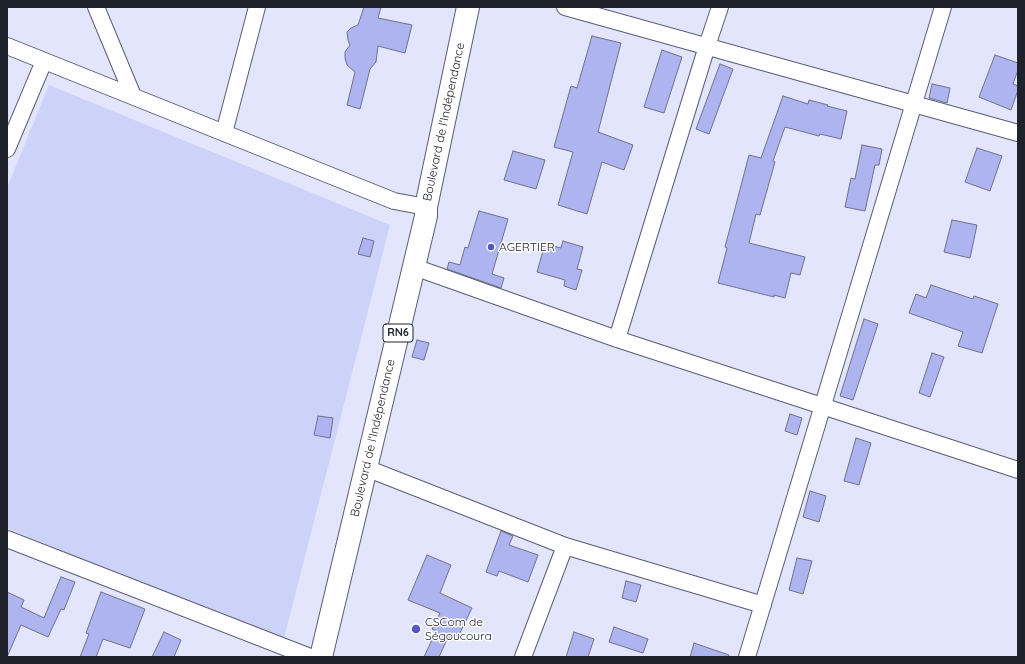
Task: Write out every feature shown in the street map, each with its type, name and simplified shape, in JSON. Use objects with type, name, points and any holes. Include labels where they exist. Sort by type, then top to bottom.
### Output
[{"type":"highway","name":"Boulevard de l'Indépendance","points":[[320,657],[426,216],[426,207],[468,7]]},
{"type":"street","points":[[96,7],[133,96]]},
{"type":"street","points":[[224,133],[257,7]]},
{"type":"street","points":[[565,7],[1018,133]]},
{"type":"street","points":[[617,339],[720,7]]},
{"type":"street","points":[[747,657],[943,7]]},
{"type":"street","points":[[7,46],[394,201],[426,207]]},
{"type":"street","points":[[7,149],[44,61]]},
{"type":"street","points":[[414,267],[617,339],[1018,470]]},
{"type":"street","points":[[366,468],[565,546],[762,605]]},
{"type":"street","points":[[7,539],[310,657]]},
{"type":"street","points":[[523,657],[565,546]]},
{"type":"shaded area","points":[[49,85],[390,225],[283,642],[7,528],[7,188]]},
{"type":"building","points":[[364,7],[381,7],[378,18],[412,25],[405,53],[378,46],[376,62],[370,69],[360,109],[347,105],[355,72],[347,65],[345,52],[350,45],[347,32],[351,28],[358,25]]},
{"type":"building","points":[[592,36],[621,43],[598,132],[633,145],[624,170],[602,162],[587,214],[558,205],[573,152],[554,147],[571,86],[577,88]]},
{"type":"building","points":[[662,50],[682,57],[664,113],[644,107]]},
{"type":"building","points":[[995,55],[1018,63],[1018,70],[1013,84],[1018,86],[1018,90],[1011,110],[979,97]]},
{"type":"building","points":[[720,64],[733,69],[709,134],[696,129]]},
{"type":"building","points":[[932,84],[950,88],[947,103],[929,98]]},
{"type":"building","points":[[783,96],[808,104],[809,100],[847,111],[841,139],[820,134],[819,136],[785,127],[773,161],[775,162],[760,215],[756,214],[749,243],[805,257],[800,275],[791,273],[785,298],[774,295],[774,297],[718,283],[727,248],[725,247],[749,155],[761,158]]},
{"type":"building","points":[[862,145],[882,149],[879,165],[875,165],[865,211],[845,207],[851,178],[855,179]]},
{"type":"building","points":[[977,148],[1002,156],[990,191],[965,182]]},
{"type":"building","points":[[513,151],[545,160],[536,189],[504,180]]},
{"type":"building","points":[[479,211],[508,219],[492,274],[504,278],[501,288],[447,269],[449,262],[460,265],[465,247],[468,248]]},
{"type":"building","points":[[952,220],[977,225],[970,258],[944,252]]},
{"type":"building","points":[[363,238],[374,241],[370,257],[358,254]]},
{"type":"building","points":[[563,241],[583,247],[577,269],[582,270],[576,290],[564,286],[565,280],[537,272],[545,244],[561,248]]},
{"type":"building","points":[[931,285],[973,299],[974,296],[998,304],[982,353],[958,346],[963,332],[909,313],[916,294],[926,298]]},
{"type":"building","points":[[864,319],[878,324],[853,400],[840,396]]},
{"type":"building","points":[[417,340],[429,343],[424,360],[412,357]]},
{"type":"building","points":[[932,353],[944,357],[930,397],[919,393]]},
{"type":"building","points":[[790,414],[802,418],[797,435],[785,431]]},
{"type":"building","points":[[318,416],[333,418],[330,438],[314,435]]},
{"type":"building","points":[[856,438],[871,443],[859,485],[844,481]]},
{"type":"building","points":[[810,491],[826,496],[819,522],[803,517]]},
{"type":"building","points":[[501,531],[513,536],[509,545],[538,555],[528,582],[499,571],[497,576],[486,572]]},
{"type":"building","points":[[427,555],[451,565],[440,593],[472,608],[456,641],[448,637],[439,657],[424,657],[436,631],[432,629],[440,613],[408,600]]},
{"type":"building","points":[[797,558],[812,561],[803,594],[789,590]]},
{"type":"building","points":[[61,577],[75,582],[64,610],[61,609],[48,637],[21,625],[7,657],[7,592],[24,600],[21,607],[44,618]]},
{"type":"building","points":[[626,581],[641,585],[636,602],[622,598]]},
{"type":"building","points":[[101,592],[145,609],[130,648],[103,639],[96,657],[80,657],[89,634],[86,633]]},
{"type":"building","points":[[614,627],[648,639],[643,653],[609,642]]},
{"type":"building","points":[[164,632],[181,640],[174,657],[152,657]]},
{"type":"building","points":[[574,632],[594,639],[588,657],[566,657]]},
{"type":"building","points":[[694,643],[729,655],[728,657],[690,657]]},
{"type":"place","name":"AGERTIER","points":[[491,247]]},
{"type":"place","name":"CSCom de Ségoucoura","points":[[416,629]]}]
